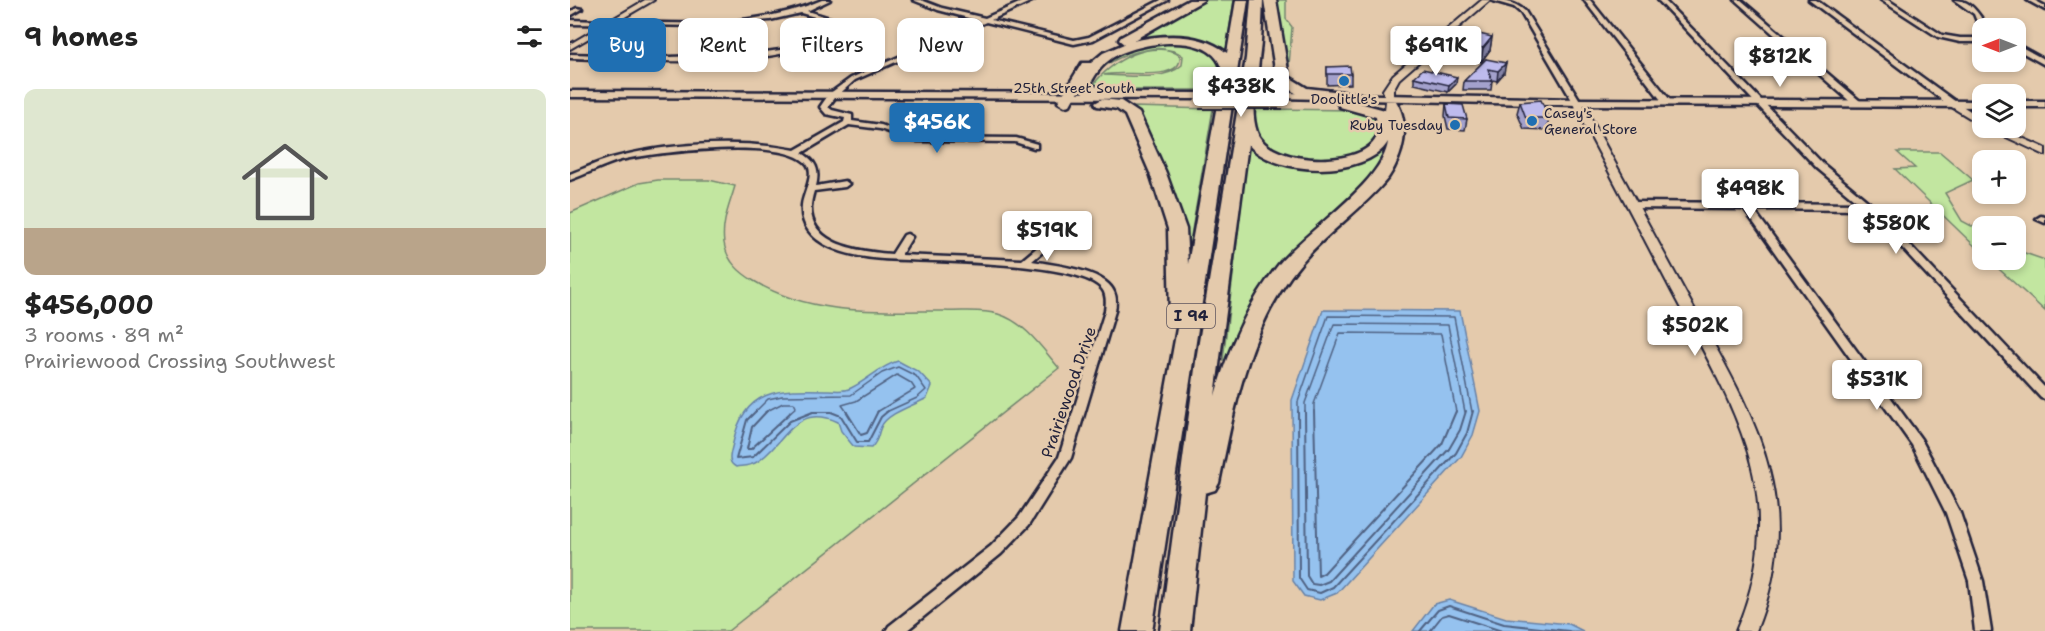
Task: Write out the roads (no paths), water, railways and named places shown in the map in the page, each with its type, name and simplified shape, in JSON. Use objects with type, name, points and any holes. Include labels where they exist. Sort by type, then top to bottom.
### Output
[{"type":"highway","points":[[1066,99],[1082,71],[1101,54],[1198,0]]},
{"type":"highway","name":"I 94","points":[[1137,631],[1242,0]]},
{"type":"highway","name":"I 94","points":[[1175,631],[1208,354],[1245,113],[1257,0]]},
{"type":"highway","points":[[1245,113],[1251,138],[1259,148],[1276,157],[1319,165],[1356,159],[1378,147],[1384,140],[1386,132],[1383,115],[1375,110],[1350,100],[1304,92],[1282,79],[1270,0]]},
{"type":"highway","points":[[1130,96],[1089,90],[1084,83],[1110,54],[1128,46],[1162,40],[1194,42],[1221,55],[1230,72]]},
{"type":"highway","points":[[1181,591],[1233,372],[1264,301],[1290,264],[1315,237],[1376,182],[1391,160],[1396,138],[1390,101]]},
{"type":"highway","points":[[1102,103],[1121,105],[1132,113],[1158,173],[1177,229],[1182,366]]},
{"type":"main road","name":"25th Street South","points":[[570,94],[829,99]]},
{"type":"main road","name":"25th Street South","points":[[570,102],[1066,99],[1130,96],[1568,105],[1577,102],[1972,104]]},
{"type":"main road","name":"25th Street South","points":[[1066,99],[1102,103],[1200,99]]},
{"type":"main road","points":[[2026,104],[2045,104]]},
{"type":"street","points":[[620,18],[650,0]]},
{"type":"street","points":[[666,22],[730,23],[802,11],[827,0]]},
{"type":"street","points":[[916,0],[974,18]]},
{"type":"street","points":[[984,21],[1031,0]]},
{"type":"street","points":[[984,21],[1069,42],[1086,41],[1165,0]]},
{"type":"street","points":[[1390,101],[1390,84],[1396,77],[1486,0]]},
{"type":"street","points":[[1493,0],[1516,6],[1523,12],[1577,102],[1746,419],[1761,462],[1766,489],[1769,532],[1767,561],[1754,615],[1746,631]]},
{"type":"street","points":[[1587,0],[1667,102]]},
{"type":"street","points":[[1661,0],[1820,166],[1869,207],[2045,395]]},
{"type":"street","points":[[1738,0],[1857,103]]},
{"type":"street","points":[[1812,0],[1972,116]]},
{"type":"street","points":[[1884,0],[1940,36],[1972,40]]},
{"type":"street","points":[[1957,0],[1977,13],[1979,18]]},
{"type":"street","points":[[2030,0],[2045,8]]},
{"type":"street","points":[[570,14],[579,9]]},
{"type":"street","points":[[570,56],[760,56],[815,44],[838,31],[839,26],[834,21],[802,11]]},
{"type":"street","points":[[570,22],[588,22]]},
{"type":"street","points":[[570,47],[588,37]]},
{"type":"street","points":[[2026,52],[2045,63]]},
{"type":"street","points":[[848,123],[849,117],[824,110],[829,99],[853,79],[897,58]]},
{"type":"street","points":[[570,177],[620,152],[691,147],[756,148],[796,153],[848,123],[881,127],[918,140],[1016,140],[1034,146]]},
{"type":"street","points":[[2014,138],[2045,152]]},
{"type":"street","name":"Prairiewood Drive","points":[[796,153],[808,160],[813,169],[806,208],[811,225],[823,240],[856,254],[895,257],[988,258],[1026,262],[1095,278],[1106,287],[1111,297],[1110,311],[1089,385],[1065,458],[1024,521],[996,550],[894,631]]},
{"type":"street","points":[[811,189],[845,184]]},
{"type":"street","points":[[1631,205],[1869,207]]},
{"type":"street","points":[[1747,206],[1917,442],[1953,513],[1976,581],[1983,631]]},
{"type":"street","points":[[895,257],[907,237]]},
{"type":"street","points":[[1026,262],[1049,242]]},
{"type":"water","points":[[1323,310],[1460,311],[1480,411],[1473,435],[1461,457],[1337,593],[1320,600],[1304,596],[1293,581],[1292,400]]},
{"type":"water","points":[[898,361],[919,372],[932,386],[927,398],[884,422],[871,448],[854,447],[841,431],[838,422],[823,417],[810,418],[790,429],[765,456],[755,463],[736,467],[731,463],[730,454],[738,425],[746,411],[756,401],[767,395],[795,390],[848,389],[885,366]]},
{"type":"water","points":[[1449,600],[1506,618],[1569,624],[1583,631],[1413,631],[1434,604]]},
{"type":"place","name":"Doolittle's","points":[[1344,81]]},
{"type":"place","name":"Casey's General Store","points":[[1532,121]]},
{"type":"place","name":"Ruby Tuesday","points":[[1455,125]]}]
